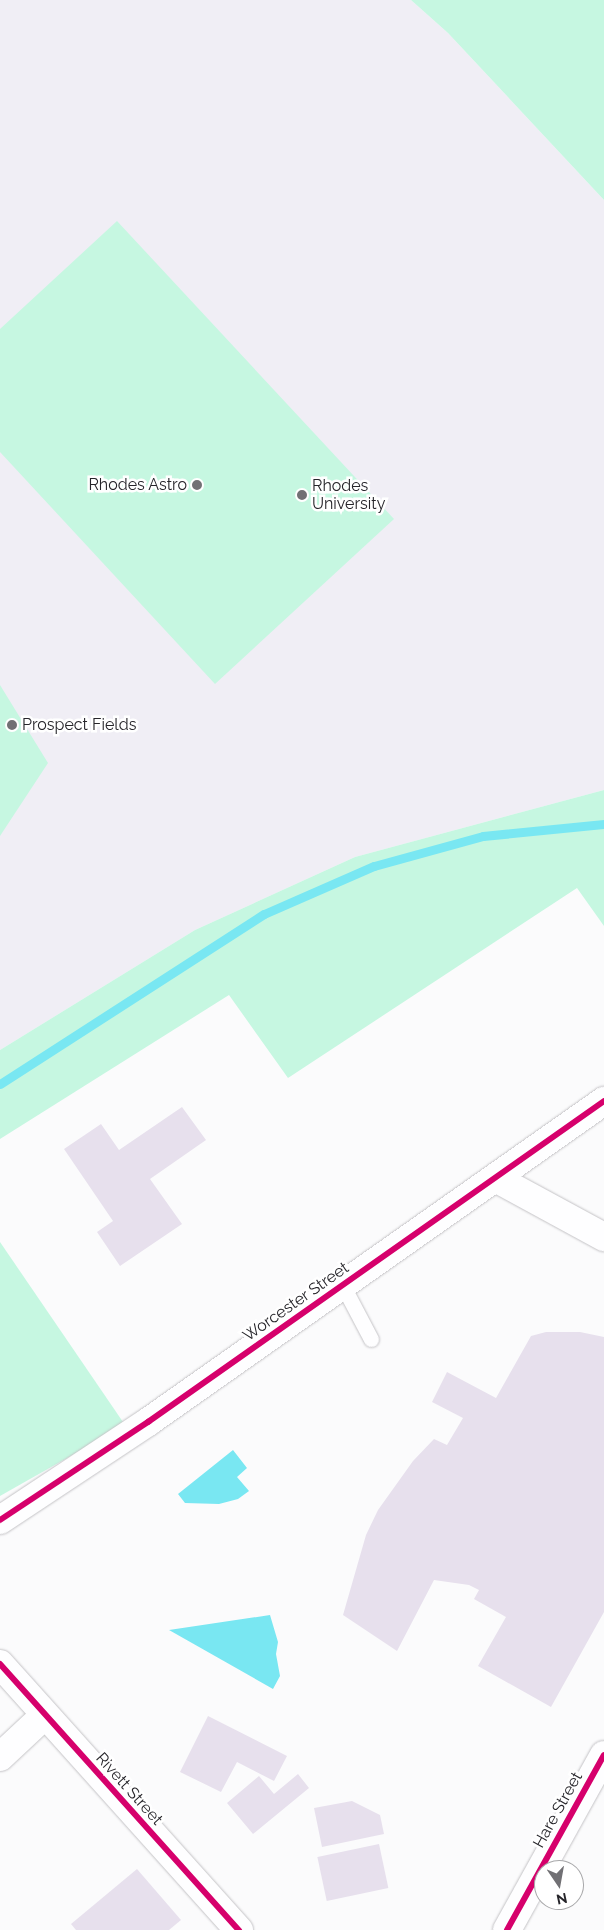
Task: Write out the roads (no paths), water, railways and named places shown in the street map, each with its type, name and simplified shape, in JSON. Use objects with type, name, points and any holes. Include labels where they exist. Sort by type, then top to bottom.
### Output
[{"type":"street","name":"Worcester Street","points":[[0,1520],[52,1488],[497,1179],[604,1101]]},
{"type":"street","points":[[497,1179],[604,1238]]},
{"type":"street","name":"Rivett Street","points":[[0,1664],[232,1928]]},
{"type":"street","points":[[0,1758],[44,1716]]},
{"type":"street","name":"Hare Street","points":[[507,1930],[604,1755]]},
{"type":"lane","points":[[343,1286],[371,1339]]},
{"type":"water","points":[[233,1450],[247,1468],[237,1477],[249,1491],[238,1499],[219,1504],[185,1503],[178,1494]]},
{"type":"water","points":[[270,1615],[278,1642],[276,1654],[280,1676],[273,1689],[169,1630]]},
{"type":"waterway","points":[[0,1084],[264,914],[374,866],[483,836],[604,824]]},
{"type":"place","name":"Rhodes Astro","points":[[197,485]]},
{"type":"place","name":"Rhodes University","points":[[302,495]]},
{"type":"place","name":"Prospect Fields","points":[[12,725]]}]
